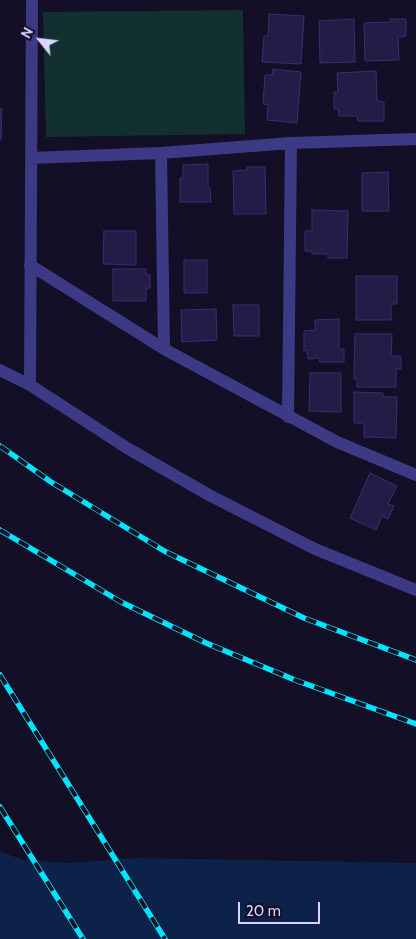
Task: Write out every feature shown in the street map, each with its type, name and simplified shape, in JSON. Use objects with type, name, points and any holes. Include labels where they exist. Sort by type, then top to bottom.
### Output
[{"type":"street","points":[[30,385],[32,0]]},
{"type":"street","points":[[31,158],[161,154],[291,143],[416,139]]},
{"type":"street","points":[[288,417],[291,143]]},
{"type":"street","points":[[161,154],[164,350]]},
{"type":"street","points":[[30,265],[164,350],[337,442],[416,476]]},
{"type":"street","points":[[0,370],[30,385],[127,448],[209,495],[315,549],[416,590]]},
{"type":"green space","points":[[243,10],[245,134],[46,137],[43,12]]},
{"type":"water","points":[[0,851],[23,860],[68,863],[138,858],[416,863],[416,939],[0,939]]},
{"type":"building","points":[[269,14],[304,16],[301,64],[262,62],[264,36],[268,36]]},
{"type":"building","points":[[354,19],[355,62],[320,63],[319,21]]},
{"type":"building","points":[[391,19],[406,19],[406,36],[398,37],[399,60],[365,61],[364,23],[390,22]]},
{"type":"building","points":[[273,69],[301,72],[297,123],[267,120],[268,105],[263,104],[265,75],[272,75]]},
{"type":"building","points":[[376,71],[377,101],[384,102],[384,121],[358,121],[357,116],[339,116],[338,109],[334,109],[334,92],[338,92],[337,73]]},
{"type":"building","points":[[0,109],[2,109],[1,140],[0,140]]},
{"type":"building","points":[[208,164],[208,187],[210,188],[211,202],[180,202],[180,178],[183,178],[183,165]]},
{"type":"building","points":[[247,167],[265,167],[266,214],[234,214],[233,171],[248,170]]},
{"type":"building","points":[[388,172],[389,211],[362,211],[362,173]]},
{"type":"building","points":[[312,210],[348,211],[347,258],[328,258],[328,254],[312,254],[312,251],[305,251],[305,231],[312,231]]},
{"type":"building","points":[[104,231],[136,231],[136,265],[103,264]]},
{"type":"building","points":[[184,260],[207,260],[207,293],[184,293]]},
{"type":"building","points":[[113,269],[146,269],[146,275],[150,275],[150,288],[146,288],[146,301],[113,301]]},
{"type":"building","points":[[356,276],[397,276],[397,304],[391,304],[391,320],[356,320]]},
{"type":"building","points":[[233,305],[259,305],[259,336],[234,336]]},
{"type":"building","points":[[216,309],[217,340],[182,342],[181,310]]},
{"type":"building","points":[[339,319],[339,349],[344,349],[344,362],[320,362],[319,358],[308,359],[307,350],[304,351],[304,331],[315,330],[315,320]]},
{"type":"building","points":[[355,334],[392,334],[391,356],[401,356],[401,369],[396,369],[396,387],[357,387],[357,379],[354,379]]},
{"type":"building","points":[[310,373],[341,373],[341,412],[309,411]]},
{"type":"building","points":[[354,392],[383,393],[383,397],[397,397],[396,438],[364,437],[364,423],[354,423]]},
{"type":"building","points":[[370,473],[397,486],[388,504],[394,506],[388,519],[382,516],[376,530],[350,518]]},
{"type":"railway","points":[[0,446],[51,482],[166,552],[304,618],[416,660]]},
{"type":"railway","points":[[0,530],[121,602],[206,643],[295,680],[416,724]]},
{"type":"railway","points":[[0,675],[165,939]]},
{"type":"railway","points":[[0,807],[83,939]]}]
